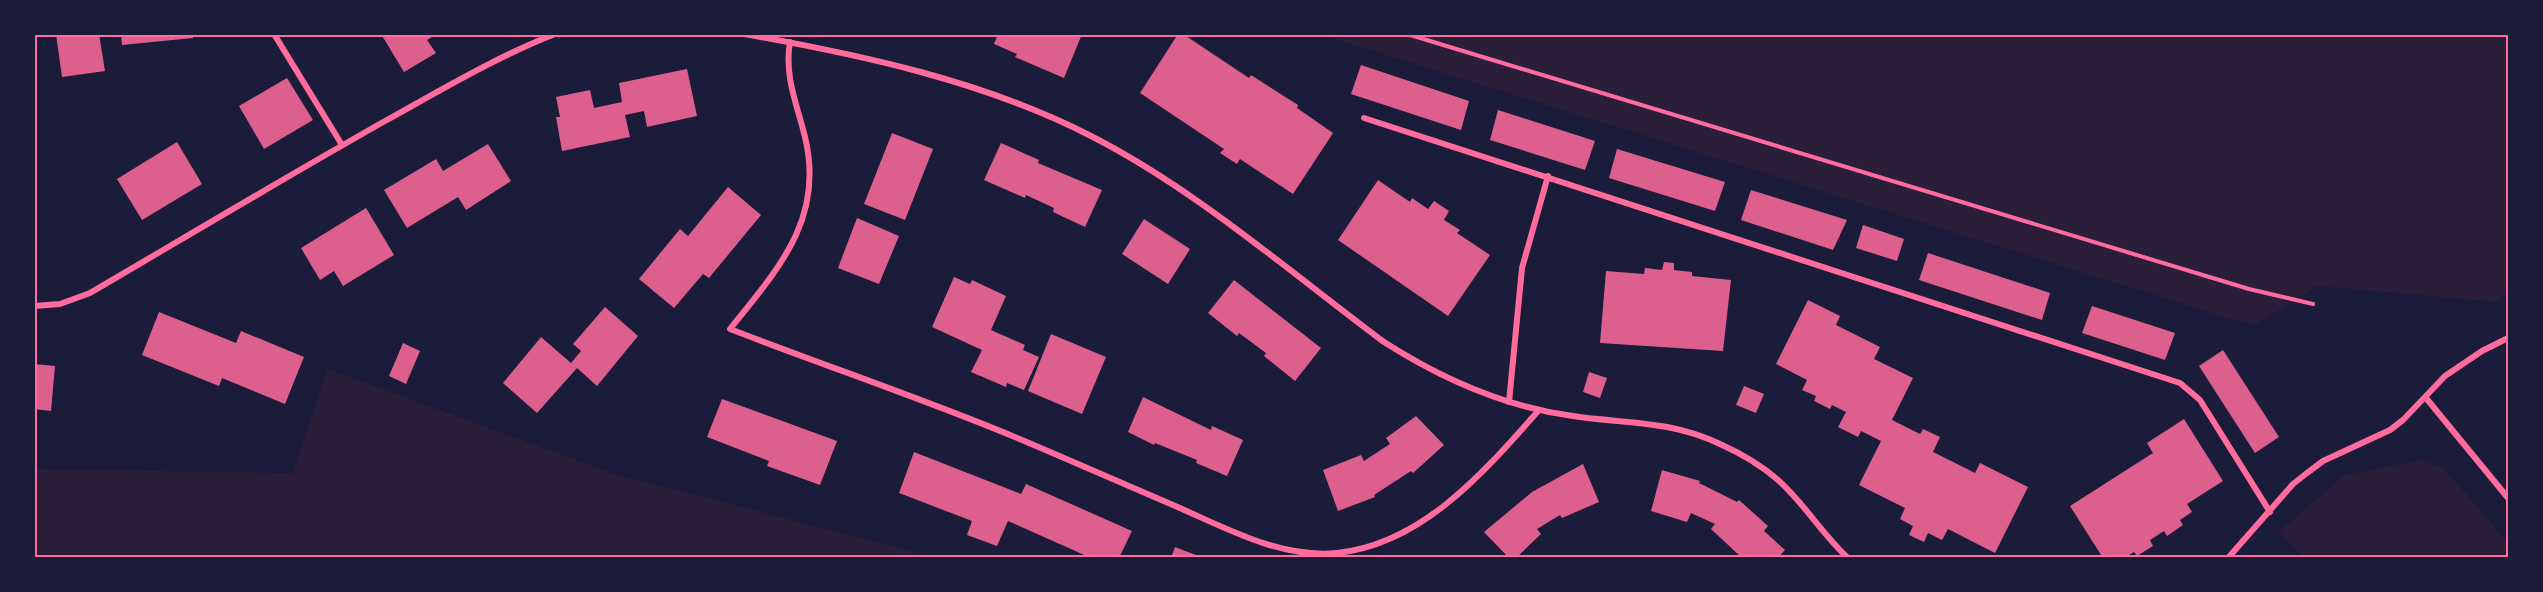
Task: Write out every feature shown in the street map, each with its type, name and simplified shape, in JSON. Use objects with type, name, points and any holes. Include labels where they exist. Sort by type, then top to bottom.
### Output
[{"type":"street","points":[[274,34],[342,145]]},
{"type":"street","points":[[34,306],[60,304],[90,293],[342,145],[502,57],[555,34]]},
{"type":"street","points":[[744,34],[847,53],[988,93],[1044,113],[1136,161],[1183,193],[1384,342],[1450,380],[1509,402],[1539,410],[1664,425],[1720,444],[1778,480],[1848,558]]},
{"type":"street","points":[[790,42],[786,63],[788,78],[807,147],[809,189],[807,207],[802,224],[785,258],[730,329],[1010,435],[1234,532],[1278,547],[1315,554],[1337,553],[1380,543],[1423,520],[1449,502],[1492,464],[1539,410]]},
{"type":"street","points":[[1364,117],[2180,383],[2192,390],[2200,400],[2270,512]]},
{"type":"street","points":[[1509,402],[1522,268],[1548,176]]},
{"type":"street","points":[[2228,558],[2293,484],[2323,461],[2376,438],[2403,420],[2445,376],[2482,351],[2508,338]]},
{"type":"street","points":[[2426,398],[2508,498]]},
{"type":"path","points":[[1407,34],[2226,282],[2313,304]]},
{"type":"shaded area","points":[[1322,35],[2508,35],[2508,292],[2497,302],[2317,286],[2254,326]]},
{"type":"shaded area","points":[[328,369],[612,473],[933,557],[35,557],[35,469],[293,473]]},
{"type":"shaded area","points":[[2420,460],[2444,468],[2508,543],[2508,557],[2303,557],[2278,532],[2345,475]]},
{"type":"building","points":[[56,34],[99,34],[105,71],[62,77]]},
{"type":"building","points":[[121,34],[192,34],[193,38],[122,45]]},
{"type":"building","points":[[381,34],[437,34],[427,40],[436,53],[404,72]]},
{"type":"building","points":[[998,34],[1082,34],[1064,78],[1015,57],[1017,54],[994,44]]},
{"type":"building","points":[[1178,34],[1183,34],[1249,78],[1251,75],[1298,105],[1297,108],[1333,133],[1293,194],[1240,159],[1237,164],[1220,153],[1224,149],[1140,93]]},
{"type":"building","points":[[1361,65],[1469,101],[1461,130],[1351,94]]},
{"type":"building","points":[[687,69],[697,116],[647,127],[644,111],[625,115],[630,137],[562,151],[556,117],[560,117],[556,97],[590,90],[594,108],[622,102],[619,83]]},
{"type":"building","points":[[287,78],[313,120],[264,149],[239,106]]},
{"type":"building","points":[[1498,110],[1595,141],[1585,170],[1490,140]]},
{"type":"building","points":[[892,133],[933,149],[905,220],[864,204]]},
{"type":"building","points":[[177,142],[202,184],[142,220],[117,179]]},
{"type":"building","points":[[1001,143],[1039,160],[1038,163],[1102,190],[1085,227],[1053,212],[1054,208],[984,180]]},
{"type":"building","points":[[488,144],[511,181],[466,210],[458,197],[407,228],[384,190],[436,159],[443,171]]},
{"type":"building","points":[[1617,149],[1725,182],[1715,211],[1609,178]]},
{"type":"building","points":[[1378,180],[1410,202],[1412,198],[1428,209],[1434,201],[1449,211],[1444,220],[1460,230],[1457,233],[1490,255],[1448,316],[1338,240]]},
{"type":"building","points":[[728,187],[761,215],[709,278],[703,274],[674,308],[639,279],[680,229],[688,236]]},
{"type":"building","points":[[1751,190],[1847,220],[1833,250],[1741,220]]},
{"type":"building","points":[[366,208],[394,255],[343,286],[334,271],[320,280],[301,248]]},
{"type":"building","points":[[857,218],[899,236],[879,284],[838,268]]},
{"type":"building","points":[[1144,219],[1190,249],[1168,284],[1122,254]]},
{"type":"building","points":[[1863,225],[1904,239],[1897,261],[1856,248]]},
{"type":"building","points":[[1928,253],[2050,293],[2042,320],[1919,280]]},
{"type":"building","points":[[1664,262],[1674,263],[1674,270],[1692,272],[1692,276],[1731,280],[1723,351],[1600,343],[1606,271],[1644,274],[1645,268],[1662,270]]},
{"type":"building","points":[[954,277],[970,284],[972,280],[1006,296],[991,330],[1025,345],[1023,350],[1039,357],[1024,390],[1007,383],[1006,387],[971,372],[982,350],[932,327]]},
{"type":"building","points":[[1234,280],[1321,348],[1295,381],[1264,356],[1266,353],[1239,333],[1237,336],[1208,313]]},
{"type":"building","points":[[1808,300],[1840,316],[1836,325],[1880,347],[1874,359],[1913,378],[1892,420],[1920,434],[1923,429],[1940,437],[1933,452],[1975,473],[1980,463],[2028,487],[1995,553],[1948,529],[1942,540],[1928,533],[1924,542],[1909,535],[1913,526],[1900,519],[1905,508],[1859,485],[1881,441],[1861,431],[1858,437],[1838,427],[1846,412],[1832,405],[1830,409],[1814,401],[1816,396],[1802,390],[1807,380],[1776,364]]},
{"type":"building","points":[[2092,306],[2175,333],[2165,360],[2082,333]]},
{"type":"building","points":[[605,307],[638,336],[597,386],[577,368],[537,413],[503,383],[541,337],[571,363],[581,351],[573,344]]},
{"type":"building","points":[[159,312],[236,343],[241,331],[304,357],[285,404],[222,378],[219,386],[142,355]]},
{"type":"building","points":[[1051,334],[1106,357],[1082,414],[1028,391]]},
{"type":"building","points":[[403,343],[420,351],[406,384],[389,376]]},
{"type":"building","points":[[2223,350],[2279,437],[2255,453],[2199,366]]},
{"type":"building","points":[[34,364],[55,366],[51,411],[34,409]]},
{"type":"building","points":[[1589,372],[1607,378],[1600,398],[1583,392]]},
{"type":"building","points":[[1744,386],[1764,394],[1756,413],[1736,405]]},
{"type":"building","points":[[1143,397],[1211,430],[1212,426],[1243,440],[1227,476],[1196,463],[1197,460],[1155,443],[1154,445],[1128,432]]},
{"type":"building","points":[[722,399],[837,441],[820,485],[767,466],[769,461],[707,437]]},
{"type":"building","points":[[1416,416],[1444,445],[1413,473],[1411,471],[1374,495],[1375,497],[1338,511],[1323,470],[1361,455],[1364,461],[1390,444],[1386,438]]},
{"type":"building","points":[[2184,419],[2223,481],[2187,504],[2192,512],[2180,520],[2183,525],[2167,536],[2164,531],[2150,540],[2153,546],[2137,556],[2134,552],[2124,558],[2103,558],[2070,506],[2153,453],[2147,443]]},
{"type":"building","points":[[914,452],[1021,494],[1026,484],[1132,531],[1119,558],[1091,558],[1008,521],[997,546],[967,535],[972,521],[899,493]]},
{"type":"building","points":[[1583,464],[1599,502],[1562,518],[1560,515],[1537,529],[1541,534],[1516,558],[1509,558],[1484,532],[1532,492]]},
{"type":"building","points":[[1662,470],[1700,481],[1699,483],[1737,502],[1739,500],[1768,526],[1764,531],[1785,550],[1778,558],[1746,558],[1744,555],[1741,557],[1711,529],[1715,524],[1691,513],[1687,522],[1651,511]]},
{"type":"building","points":[[1175,547],[1201,557],[1201,558],[1171,558]]}]
